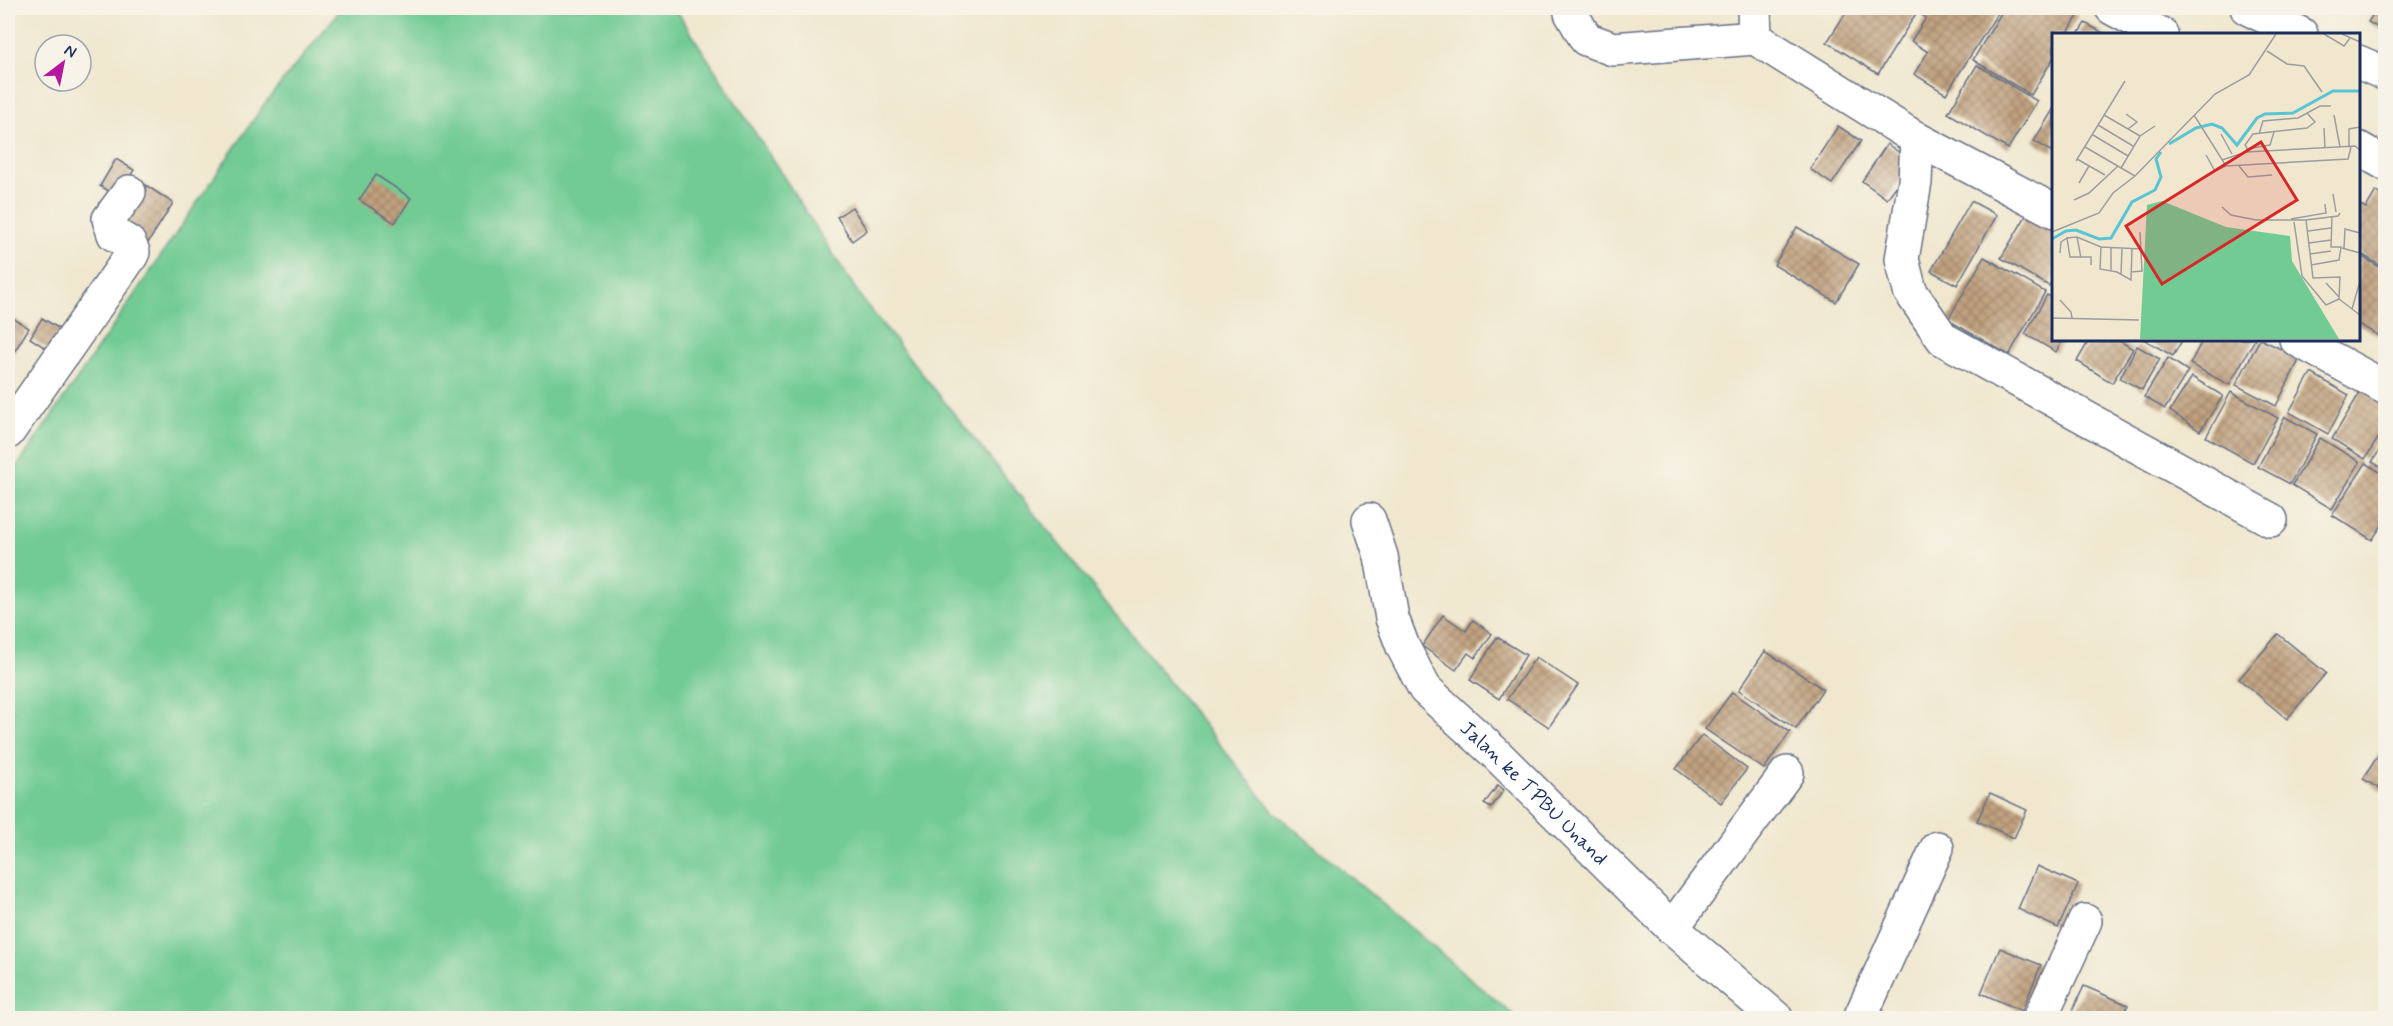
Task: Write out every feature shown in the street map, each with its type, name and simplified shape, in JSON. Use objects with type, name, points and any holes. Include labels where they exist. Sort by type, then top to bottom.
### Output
[{"type":"street","points":[[1572,8],[1571,13],[1586,39],[1613,49],[1754,22],[1917,139],[2052,210]]},
{"type":"street","points":[[2112,8],[2158,33]]},
{"type":"street","points":[[2247,8],[2299,33]]},
{"type":"street","points":[[2360,63],[2385,74]]},
{"type":"street","points":[[1917,139],[1915,182],[1902,259],[1910,291],[1943,339],[2271,520]]},
{"type":"street","points":[[2360,149],[2385,164]]},
{"type":"street","points":[[10,422],[131,256],[133,252],[129,243],[114,234],[110,219],[129,192]]},
{"type":"street","points":[[2297,340],[2385,388]]},
{"type":"street","name":"Jalan ke TPBU Unand","points":[[1369,520],[1381,556],[1392,618],[1403,647],[1425,690],[1494,752],[1672,928],[1776,1018]]},
{"type":"street","points":[[1672,928],[1787,773]]},
{"type":"street","points":[[1860,1018],[1937,848]]},
{"type":"street","points":[[2040,1018],[2085,921]]},
{"type":"green space","points":[[342,8],[675,8],[862,299],[1273,811],[1517,1018],[8,1018],[8,480],[265,103]]},
{"type":"building","points":[[1849,8],[2001,8],[1946,94],[1914,74],[1928,52],[1911,41],[1926,18],[1917,12],[1878,74],[1827,42]]},
{"type":"building","points":[[2004,8],[2063,8],[2078,16],[2068,33],[2052,33],[2052,60],[2031,95],[1973,60]]},
{"type":"building","points":[[2377,8],[2386,8],[2386,32],[2368,22]]},
{"type":"building","points":[[2085,23],[2103,33],[2079,33]]},
{"type":"building","points":[[1977,65],[2037,101],[2008,149],[1948,113]]},
{"type":"building","points":[[2052,111],[2052,152],[2034,141]]},
{"type":"building","points":[[1838,126],[1861,141],[1832,184],[1810,169]]},
{"type":"building","points":[[1887,144],[1913,162],[1887,199],[1862,181]]},
{"type":"building","points":[[116,159],[134,170],[117,196],[100,186]]},
{"type":"building","points":[[376,175],[411,198],[395,223],[359,200]]},
{"type":"building","points":[[141,182],[173,203],[146,246],[113,226]]},
{"type":"building","points":[[2376,191],[2386,197],[2386,258],[2381,266],[2360,253],[2360,205],[2366,208]]},
{"type":"building","points":[[1971,201],[1997,215],[1957,285],[1931,271]]},
{"type":"building","points":[[852,207],[867,230],[852,241],[837,217]]},
{"type":"building","points":[[2027,214],[2052,230],[2052,281],[2049,286],[2001,258]]},
{"type":"building","points":[[1797,227],[1859,264],[1836,302],[1774,265]]},
{"type":"building","points":[[2360,255],[2386,271],[2386,334],[2383,338],[2360,325]]},
{"type":"building","points":[[1984,257],[2045,292],[2009,355],[1948,320]]},
{"type":"building","points":[[2047,295],[2052,298],[2052,340],[2062,340],[2056,352],[2025,334]]},
{"type":"building","points":[[8,315],[29,328],[8,362]]},
{"type":"building","points":[[42,318],[63,331],[50,351],[30,338]]},
{"type":"building","points":[[2089,340],[2119,340],[2133,349],[2112,383],[2077,361]]},
{"type":"building","points":[[2145,340],[2182,340],[2173,356]]},
{"type":"building","points":[[2202,340],[2254,340],[2229,385],[2190,364]]},
{"type":"building","points":[[2259,340],[2300,358],[2276,406],[2236,385]]},
{"type":"building","points":[[2137,346],[2160,359],[2142,390],[2120,378]]},
{"type":"building","points":[[2168,358],[2188,371],[2165,409],[2144,397]]},
{"type":"building","points":[[2311,373],[2349,395],[2328,434],[2289,412]]},
{"type":"building","points":[[2192,377],[2223,396],[2200,431],[2170,411]]},
{"type":"building","points":[[2362,389],[2386,404],[2386,426],[2365,459],[2332,439]]},
{"type":"building","points":[[2231,392],[2278,418],[2253,463],[2206,437]]},
{"type":"building","points":[[2285,417],[2317,434],[2290,484],[2258,467]]},
{"type":"building","points":[[2320,438],[2360,462],[2332,509],[2292,485]]},
{"type":"building","points":[[2386,440],[2386,470],[2372,462]]},
{"type":"building","points":[[2366,463],[2386,476],[2386,519],[2372,540],[2332,515]]},
{"type":"building","points":[[1443,615],[1466,631],[1473,620],[1492,634],[1475,658],[1468,653],[1456,670],[1422,646]]},
{"type":"building","points":[[2278,634],[2326,673],[2287,719],[2239,679]]},
{"type":"building","points":[[1497,637],[1526,655],[1499,699],[1470,680]]},
{"type":"building","points":[[1765,651],[1823,689],[1796,729],[1739,690]]},
{"type":"building","points":[[1536,657],[1578,685],[1549,727],[1507,699]]},
{"type":"building","points":[[1732,692],[1790,732],[1764,769],[1705,729]]},
{"type":"building","points":[[1702,735],[1747,769],[1721,803],[1676,769]]},
{"type":"building","points":[[2384,746],[2386,747],[2386,793],[2363,779]]},
{"type":"building","points":[[1498,785],[1504,790],[1491,808],[1484,804]]},
{"type":"building","points":[[1990,793],[2027,810],[2014,838],[1977,821]]},
{"type":"building","points":[[2037,866],[2078,884],[2058,928],[2018,909]]},
{"type":"building","points":[[2000,948],[2041,965],[2022,1011],[1981,993]]},
{"type":"building","points":[[2084,986],[2128,1005],[2122,1018],[2069,1018]]}]
